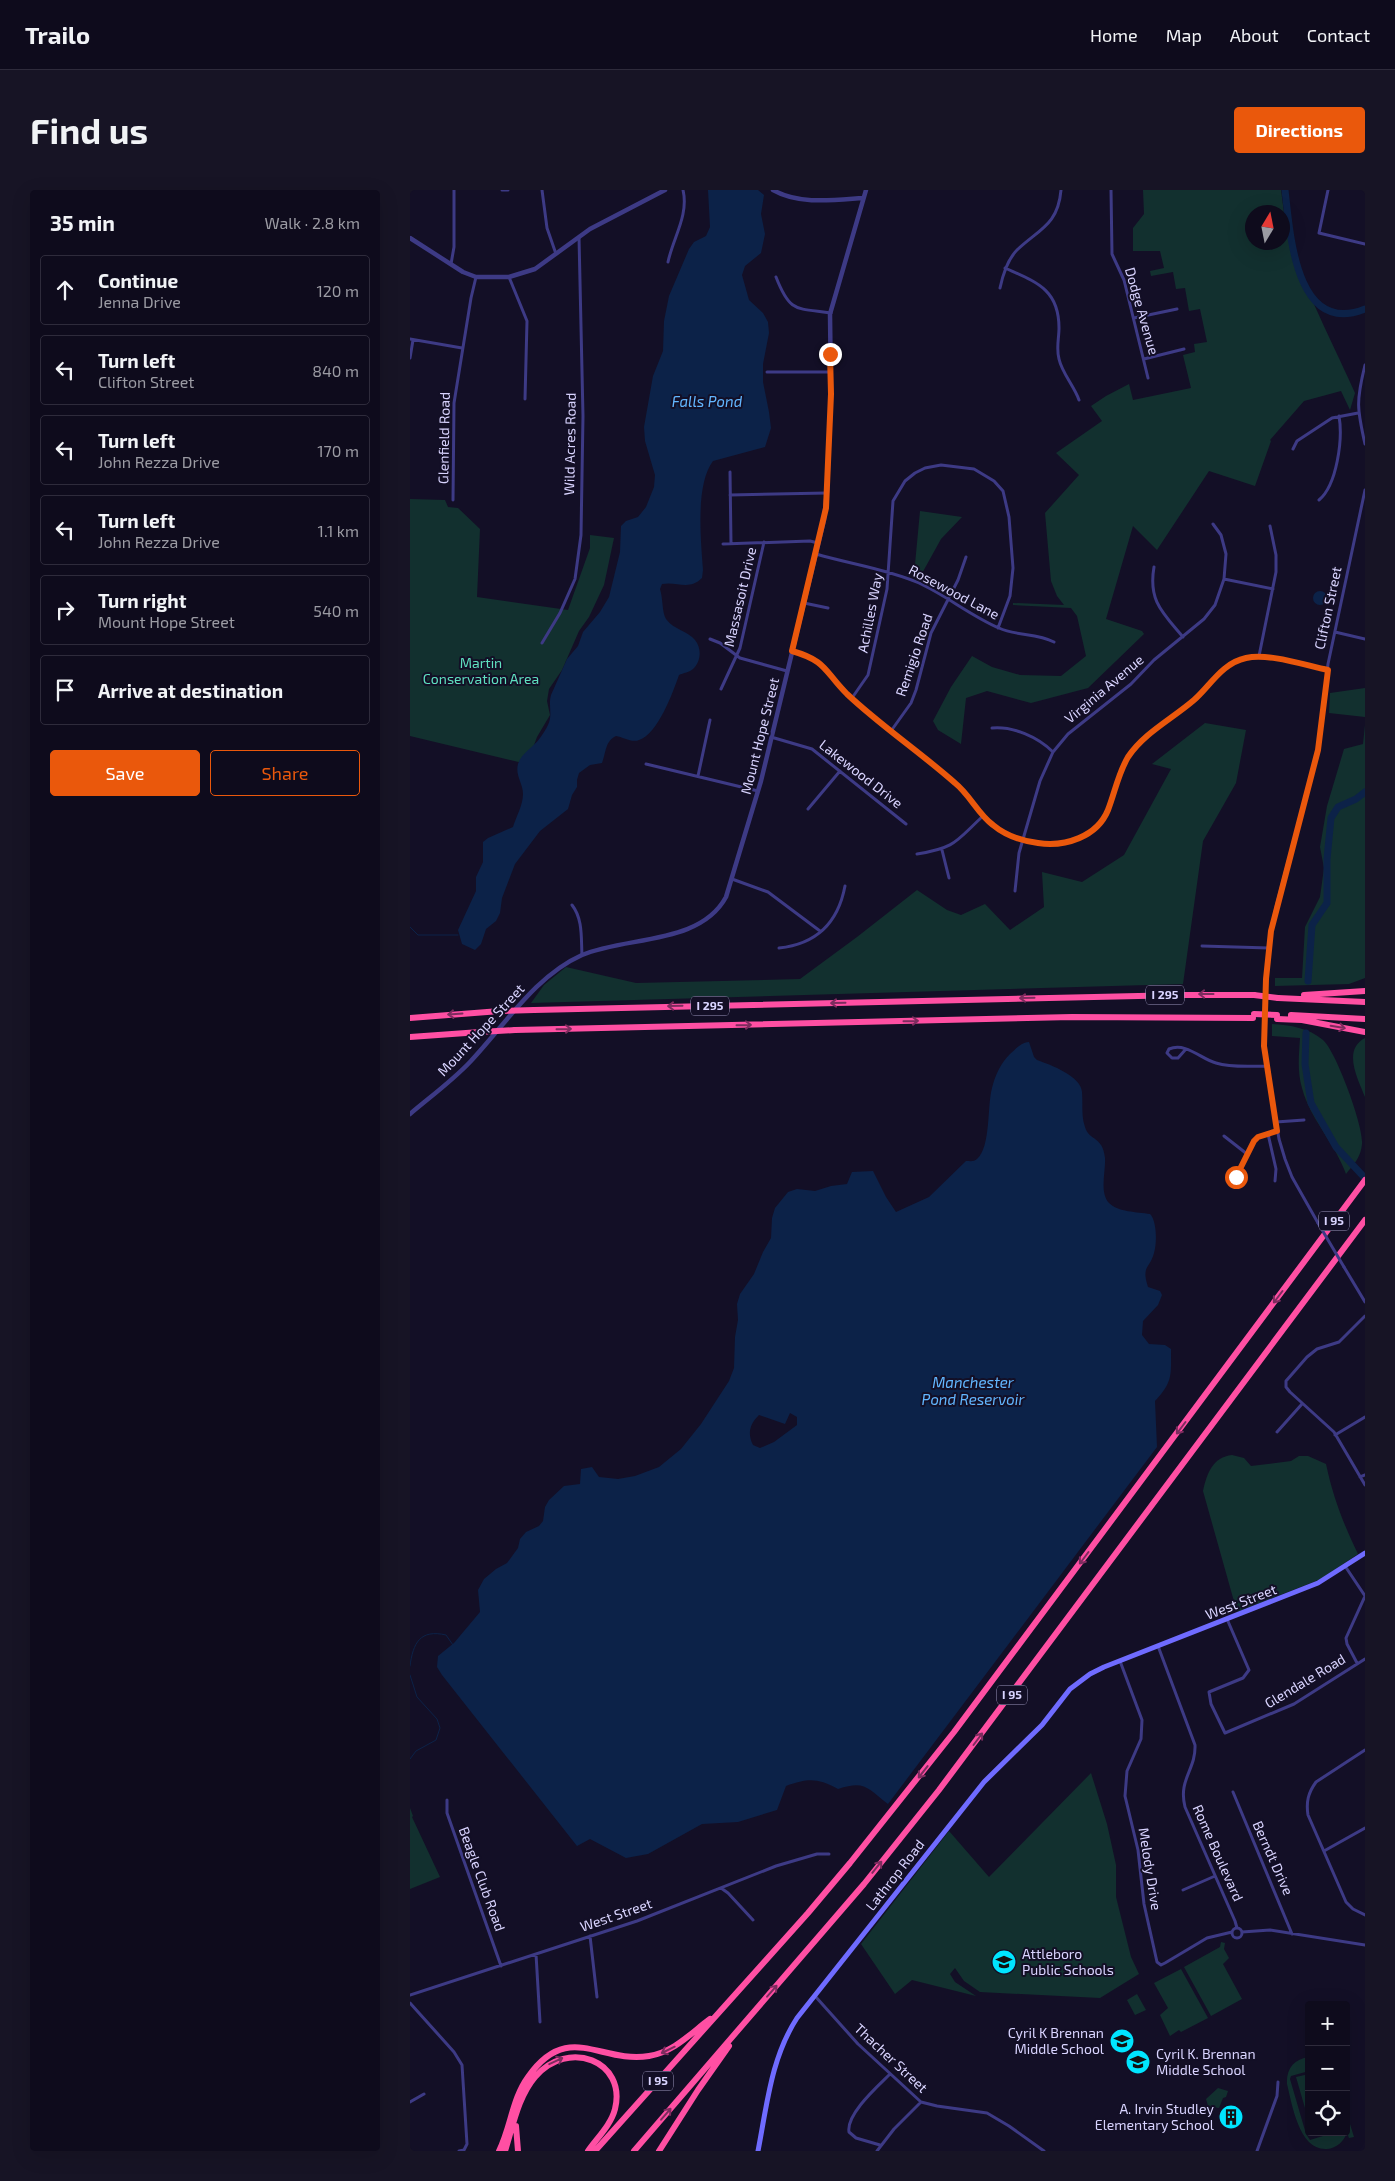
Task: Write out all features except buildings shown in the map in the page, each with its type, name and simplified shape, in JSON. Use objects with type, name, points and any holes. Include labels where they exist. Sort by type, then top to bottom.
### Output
[{"type":"highway","points":[[1278,996],[1365,991]]},
{"type":"highway","name":"I 295","points":[[410,1018],[534,1010],[1183,994],[1278,996]]},
{"type":"highway","points":[[1278,996],[1365,1002]]},
{"type":"highway","name":"I 295","points":[[410,1037],[515,1030],[1072,1017],[1277,1017]]},
{"type":"highway","points":[[1277,1017],[1365,1019]]},
{"type":"highway","points":[[1277,1017],[1365,1032]]},
{"type":"highway","name":"I 95","points":[[595,2151],[722,2011],[850,1863],[954,1732],[1363,1182]]},
{"type":"highway","name":"I 95","points":[[634,2151],[864,1884],[944,1784],[1365,1220]]},
{"type":"highway","points":[[499,2151],[521,2088],[532,2071],[551,2054],[563,2048],[580,2047],[630,2057],[655,2055],[677,2045],[722,2011]]},
{"type":"highway","points":[[659,2151],[740,2028]]},
{"type":"highway","points":[[505,2151],[517,2112],[530,2085],[548,2065],[567,2057],[583,2057],[593,2061],[605,2070],[616,2091],[616,2104],[610,2120],[588,2151]]},
{"type":"highway","points":[[517,2112],[516,2132],[518,2151]]},
{"type":"main road","name":"West Street","points":[[1120,1661],[1318,1583],[1365,1553]]},
{"type":"main road","name":"Lathrop Road","points":[[758,2151],[777,2059],[788,2033],[814,1996],[990,1774],[1042,1725],[1078,1681],[1120,1661]]},
{"type":"street","points":[[451,264],[454,248],[454,190]]},
{"type":"street","points":[[502,190],[508,190]]},
{"type":"street","points":[[542,190],[547,228],[556,254]]},
{"type":"street","points":[[410,238],[451,264],[476,277],[509,276],[535,268],[579,236],[665,190]]},
{"type":"street","points":[[668,262],[684,212],[683,190]]},
{"type":"street","points":[[773,190],[794,198],[832,200],[863,198]]},
{"type":"street","name":"Mount Hope Street","points":[[410,1114],[458,1074],[551,974],[567,962],[600,949],[693,928],[708,919],[722,906],[758,791],[826,508],[831,313],[866,190]]},
{"type":"street","points":[[1000,288],[1005,268],[1017,250],[1044,230],[1054,217],[1059,205],[1061,190]]},
{"type":"street","name":"Dodge Avenue","points":[[1111,190],[1112,254],[1122,272],[1148,378]]},
{"type":"street","points":[[1328,190],[1319,233],[1365,244]]},
{"type":"street","name":"Wild Acres Road","points":[[542,644],[560,613],[575,580],[581,535],[583,416],[579,236]]},
{"type":"street","points":[[1005,268],[1033,280],[1046,290],[1055,302],[1059,318],[1058,359],[1079,400]]},
{"type":"street","points":[[509,276],[527,321],[525,399]]},
{"type":"street","name":"Glenfield Road","points":[[453,500],[453,411],[462,348],[476,277]]},
{"type":"street","points":[[776,277],[790,305],[795,308],[831,313]]},
{"type":"street","points":[[1134,318],[1177,309]]},
{"type":"street","points":[[410,358],[412,340],[462,348]]},
{"type":"street","points":[[1144,359],[1184,349]]},
{"type":"street","points":[[1365,365],[1357,398],[1358,413],[1365,444]]},
{"type":"street","points":[[767,372],[830,372]]},
{"type":"street","points":[[1293,449],[1297,441],[1332,418],[1358,413]]},
{"type":"street","points":[[1318,500],[1326,494],[1339,453],[1342,432],[1339,416]]},
{"type":"street","name":"Achilles Way","points":[[852,698],[868,675],[890,573],[891,512],[893,500],[905,481],[925,468],[941,465],[966,467],[982,472],[994,480],[1003,491],[1007,503],[1011,535],[1012,584],[1007,606],[998,628]]},
{"type":"street","points":[[730,472],[731,543]]},
{"type":"street","name":"Clifton Street","points":[[1365,490],[1328,670],[1318,750],[1276,907],[1269,948],[1264,1046],[1277,1131],[1292,1177],[1365,1302]]},
{"type":"street","points":[[730,495],[827,493]]},
{"type":"street","name":"Virginia Avenue","points":[[1015,891],[1016,864],[1040,781],[1053,752],[1068,734],[1131,684],[1154,660],[1183,637],[1212,610],[1218,598],[1226,564],[1224,545],[1213,524]]},
{"type":"street","points":[[1260,656],[1276,572],[1276,555],[1270,526]]},
{"type":"street","points":[[723,544],[810,541],[818,543]]},
{"type":"street","name":"Massasoit Drive","points":[[721,689],[737,656],[764,542]]},
{"type":"street","name":"Rosewood Lane","points":[[815,554],[890,573],[920,584],[998,628],[1019,634],[1046,638],[1054,642]]},
{"type":"street","name":"Remigio Road","points":[[891,731],[910,704],[916,690],[930,633],[958,580],[966,557]]},
{"type":"street","points":[[1154,568],[1152,585],[1157,603],[1183,637]]},
{"type":"street","points":[[1224,578],[1273,589]]},
{"type":"street","points":[[803,603],[828,608]]},
{"type":"street","points":[[1335,632],[1365,639]]},
{"type":"street","points":[[710,639],[752,663],[787,671]]},
{"type":"street","points":[[792,651],[824,666],[852,698],[957,784],[991,824],[1004,833],[1023,839],[1037,843],[1058,844],[1070,842],[1092,831],[1108,812],[1120,774],[1136,747],[1195,700],[1222,670],[1244,658],[1260,656],[1328,670]]},
{"type":"street","points":[[698,776],[710,720]]},
{"type":"street","points":[[992,728],[1002,727],[1016,731],[1038,740],[1053,752]]},
{"type":"street","name":"Lakewood Drive","points":[[772,737],[812,749],[906,824]]},
{"type":"street","points":[[646,764],[758,791]]},
{"type":"street","points":[[808,809],[840,771]]},
{"type":"street","points":[[918,854],[942,850],[956,842],[984,816]]},
{"type":"street","points":[[942,850],[949,878]]},
{"type":"street","points":[[732,879],[768,892],[820,931]]},
{"type":"street","points":[[780,948],[794,947],[803,943],[835,917],[839,910],[845,886]]},
{"type":"street","points":[[572,905],[578,912],[582,955]]},
{"type":"street","points":[[1202,946],[1269,948]]},
{"type":"street","points":[[1186,1049],[1178,1058],[1172,1058],[1168,1055],[1168,1051],[1172,1047],[1186,1049],[1222,1065],[1267,1066]]},
{"type":"street","points":[[1276,1122],[1304,1120]]},
{"type":"street","points":[[1236,1177],[1254,1141],[1258,1137],[1277,1131]]},
{"type":"street","points":[[1268,1134],[1276,1169],[1275,1181]]},
{"type":"street","points":[[1224,1136],[1247,1154]]},
{"type":"street","points":[[1365,1316],[1339,1342],[1317,1349],[1307,1357],[1286,1382],[1286,1387],[1335,1435],[1365,1485]]},
{"type":"street","points":[[1277,1432],[1302,1404]]},
{"type":"street","points":[[1335,1435],[1365,1417]]},
{"type":"street","points":[[1360,1477],[1365,1474]]},
{"type":"street","points":[[1345,1566],[1365,1596],[1364,1603],[1346,1638],[1357,1663]]},
{"type":"street","name":"Glendale Road","points":[[1227,1619],[1249,1670],[1243,1678],[1209,1692],[1211,1704],[1225,1733],[1265,1718],[1294,1704],[1365,1659]]},
{"type":"street","name":"Rome Boulevard","points":[[1158,1646],[1194,1744],[1193,1761],[1183,1788],[1185,1807],[1235,1921],[1236,1928]]},
{"type":"street","name":"Melody Drive","points":[[1120,1661],[1142,1720],[1141,1738],[1127,1771],[1125,1796],[1138,1850],[1141,1885],[1148,1927],[1157,1962],[1162,1964],[1207,1938],[1232,1932]]},
{"type":"street","points":[[1365,1750],[1316,1782],[1308,1797],[1308,1816],[1346,1902],[1353,1909],[1365,1914]]},
{"type":"street","name":"Berndt Drive","points":[[1233,1792],[1292,1934]]},
{"type":"street","name":"Beagle Club Road","points":[[447,1800],[447,1813],[501,1966]]},
{"type":"street","points":[[1324,1851],[1365,1828]]},
{"type":"street","name":"West Street","points":[[410,1995],[637,1921],[801,1858],[829,1854]]},
{"type":"street","points":[[1183,1890],[1216,1876]]},
{"type":"street","points":[[720,1888],[728,1893],[753,1920]]},
{"type":"street","points":[[1242,1932],[1238,1938],[1233,1936],[1232,1932],[1236,1928],[1242,1932],[1270,1930],[1365,1945]]},
{"type":"street","points":[[590,1936],[597,1997]]},
{"type":"street","points":[[536,1954],[540,2022]]},
{"type":"street","name":"Thacher Street","points":[[814,1996],[840,2026],[921,2102],[987,2113],[1044,2151]]},
{"type":"street","points":[[410,2003],[454,2052],[462,2065],[467,2144],[464,2150],[459,2151]]},
{"type":"street","points":[[880,2146],[852,2136],[848,2126],[858,2109],[890,2074]]},
{"type":"street","points":[[1257,2151],[1277,2096],[1278,2082]]},
{"type":"street","points":[[410,2102],[424,2094]]},
{"type":"street","points":[[877,2151],[921,2102]]},
{"type":"green space","points":[[1143,190],[1281,190],[1283,205],[1245,205],[1245,250],[1290,250],[1290,238],[1301,272],[1318,313],[1355,393],[1350,410],[1341,391],[1304,401],[1270,440],[1255,486],[1209,471],[1157,550],[1133,526],[1106,619],[1142,631],[1144,634],[1088,688],[1031,703],[987,691],[966,698],[961,744],[938,730],[933,721],[951,687],[972,656],[992,667],[1020,675],[1061,676],[1086,656],[1077,616],[1071,608],[1013,605],[1013,603],[1064,605],[1057,596],[1051,581],[1045,513],[1079,475],[1056,453],[1102,421],[1091,406],[1129,384],[1133,400],[1191,388],[1183,355],[1195,352],[1194,344],[1207,342],[1200,309],[1189,311],[1185,288],[1176,289],[1173,272],[1151,276],[1150,271],[1164,268],[1160,251],[1133,251],[1133,228],[1144,214]]},
{"type":"green space","name":"Martin Conservation Area","points":[[410,499],[445,500],[448,507],[458,508],[480,529],[477,597],[568,610],[590,548],[590,535],[614,538],[604,585],[589,617],[579,631],[562,670],[549,689],[547,701],[550,715],[537,737],[527,764],[410,736]]},
{"type":"green space","points":[[920,511],[962,517],[941,539],[920,577],[914,575]]},
{"type":"green space","points":[[1365,688],[1365,717],[1329,713],[1330,693]]},
{"type":"green space","points":[[1205,723],[1246,730],[1236,783],[1203,841],[1183,984],[531,1003],[544,985],[566,967],[636,983],[800,979],[917,890],[947,910],[961,915],[985,904],[1010,930],[1044,907],[1042,872],[1082,882],[1124,855],[1171,769],[1152,764]]},
{"type":"green space","points":[[1365,725],[1365,978],[1349,984],[1275,986],[1275,978],[1302,978],[1305,927],[1320,897],[1324,868],[1320,847],[1327,806],[1344,749],[1363,744]]},
{"type":"green space","points":[[1272,1024],[1292,1026],[1318,1036],[1323,1040],[1335,1058],[1359,1122],[1362,1144],[1357,1160],[1346,1174],[1336,1152],[1311,1110],[1302,1088],[1299,1075],[1300,1038],[1272,1036]]},
{"type":"green space","points":[[1365,1038],[1365,1097],[1356,1074],[1353,1057],[1358,1043]]},
{"type":"green space","points":[[1232,1455],[1244,1458],[1251,1466],[1291,1461],[1299,1456],[1308,1456],[1326,1464],[1339,1510],[1358,1554],[1321,1579],[1237,1612],[1203,1491],[1212,1467],[1225,1456]]},
{"type":"green space","points":[[1091,1773],[1107,1824],[1116,1865],[1116,1897],[1131,1957],[1139,1974],[1100,1998],[980,1992],[964,1981],[955,1968],[950,1974],[955,1982],[976,1996],[912,1980],[895,1994],[861,1944],[949,1831],[989,1877]]},
{"type":"green space","points":[[410,1808],[412,1817],[440,1877],[410,1889]]},
{"type":"green space","points":[[1221,1942],[1225,1943],[1224,1949],[1229,1958],[1223,1964],[1242,1999],[1211,2016],[1184,1967],[1220,1947]]},
{"type":"green space","points":[[1181,1969],[1208,2018],[1181,2032],[1179,2030],[1170,2036],[1160,2015],[1168,2008],[1154,1983]]},
{"type":"green space","points":[[1137,1994],[1146,2010],[1135,2015],[1127,2000]]},
{"type":"green space","points":[[1304,2058],[1305,2072],[1291,2076],[1290,2079],[1305,2136],[1310,2140],[1323,2136],[1346,2136],[1339,2144],[1331,2148],[1317,2148],[1310,2142],[1303,2135],[1294,2114],[1287,2079],[1290,2069],[1295,2062]]},
{"type":"green space","points":[[1305,2075],[1305,2108],[1296,2077]]},
{"type":"green space","points":[[1218,2088],[1228,2091],[1226,2097],[1223,2098],[1219,2108],[1208,2106],[1206,2099]]},
{"type":"green space","points":[[1350,2124],[1354,2137],[1349,2138],[1348,2136],[1350,2136]]},
{"type":"water","name":"Falls Pond","points":[[708,190],[758,190],[764,195],[761,214],[765,234],[761,253],[745,266],[742,275],[749,300],[763,313],[768,322],[769,333],[763,364],[763,382],[771,428],[765,447],[713,461],[707,471],[701,498],[702,578],[688,585],[662,584],[660,589],[666,619],[673,626],[689,634],[697,643],[700,651],[698,663],[692,670],[679,675],[664,712],[646,736],[633,741],[616,736],[612,738],[602,763],[590,765],[579,773],[577,787],[572,795],[568,809],[540,831],[515,864],[502,898],[500,913],[496,921],[486,929],[481,944],[475,950],[462,944],[458,930],[476,891],[476,877],[483,862],[483,842],[513,827],[523,798],[523,790],[517,768],[518,764],[522,756],[537,741],[546,728],[550,718],[551,695],[567,659],[578,646],[583,632],[600,612],[609,597],[620,552],[621,526],[626,521],[638,517],[646,507],[654,487],[655,475],[645,441],[644,427],[653,376],[663,351],[664,321],[669,296],[689,249],[694,242],[706,236],[710,227]]},
{"type":"water","points":[[1317,591],[1323,591],[1327,598],[1323,605],[1317,605],[1313,601],[1313,595]]},
{"type":"water","name":"Manchester Pond Reservoir","points":[[1029,1042],[1034,1057],[1037,1060],[1071,1076],[1080,1086],[1085,1127],[1090,1135],[1099,1142],[1104,1151],[1104,1193],[1109,1203],[1122,1210],[1150,1214],[1154,1222],[1156,1232],[1155,1249],[1145,1275],[1148,1287],[1160,1291],[1162,1295],[1158,1305],[1143,1321],[1142,1335],[1149,1344],[1165,1345],[1171,1349],[1170,1378],[1165,1389],[1155,1401],[1157,1447],[888,1804],[865,1787],[854,1785],[838,1789],[813,1780],[786,1786],[777,1810],[738,1822],[702,1824],[648,1854],[626,1858],[590,1839],[577,1846],[442,1675],[437,1667],[438,1656],[454,1643],[480,1612],[478,1590],[484,1579],[507,1563],[518,1548],[520,1539],[526,1532],[539,1526],[543,1521],[545,1507],[549,1500],[564,1486],[580,1484],[581,1469],[592,1467],[599,1477],[618,1479],[635,1476],[659,1467],[681,1449],[701,1424],[729,1381],[734,1368],[735,1337],[738,1320],[737,1304],[740,1294],[754,1274],[771,1238],[772,1218],[775,1208],[788,1192],[797,1189],[815,1191],[847,1184],[852,1172],[873,1171],[896,1212],[929,1197],[966,1161],[975,1161],[981,1153],[987,1136],[990,1096],[993,1083],[1004,1061],[1010,1054],[1023,1043]],"holes":[[[790,1413],[797,1417],[797,1425],[774,1442],[760,1448],[753,1445],[750,1429],[759,1415],[785,1424]]]},
{"type":"waterway","points":[[1285,190],[1294,253],[1301,276],[1310,295],[1324,308],[1342,314],[1365,309]]},
{"type":"waterway","points":[[1308,981],[1312,925],[1327,903],[1327,859],[1331,818],[1338,807],[1356,799],[1365,792]]},
{"type":"waterway","points":[[410,927],[418,935],[458,935]]},
{"type":"waterway","points":[[1306,1033],[1305,1064],[1311,1103],[1336,1147],[1365,1178]]},
{"type":"waterway","points":[[410,1666],[413,1651],[419,1640],[424,1636],[430,1634],[446,1635],[453,1645]]},
{"type":"waterway","points":[[410,1675],[417,1697],[437,1719],[440,1728],[436,1740],[416,1751],[410,1759]]},
{"type":"place","name":"Attleboro Public Schools","points":[[1004,1962]]},
{"type":"place","name":"Cyril K Brennan Middle School","points":[[1122,2041]]},
{"type":"place","name":"Cyril K. Brennan Middle School","points":[[1138,2062]]},
{"type":"place","name":"A. Irvin Studley Elementary School","points":[[1231,2117]]},
{"type":"route","points":[[830,354],[831,394],[826,508],[792,651],[816,660],[824,666],[846,692],[957,784],[991,824],[1004,833],[1037,843],[1058,844],[1070,842],[1092,831],[1108,812],[1124,764],[1136,747],[1195,700],[1222,670],[1233,663],[1244,658],[1257,656],[1328,670],[1318,750],[1271,931],[1266,979],[1264,1046],[1277,1131],[1258,1137],[1254,1141],[1236,1177]]}]
